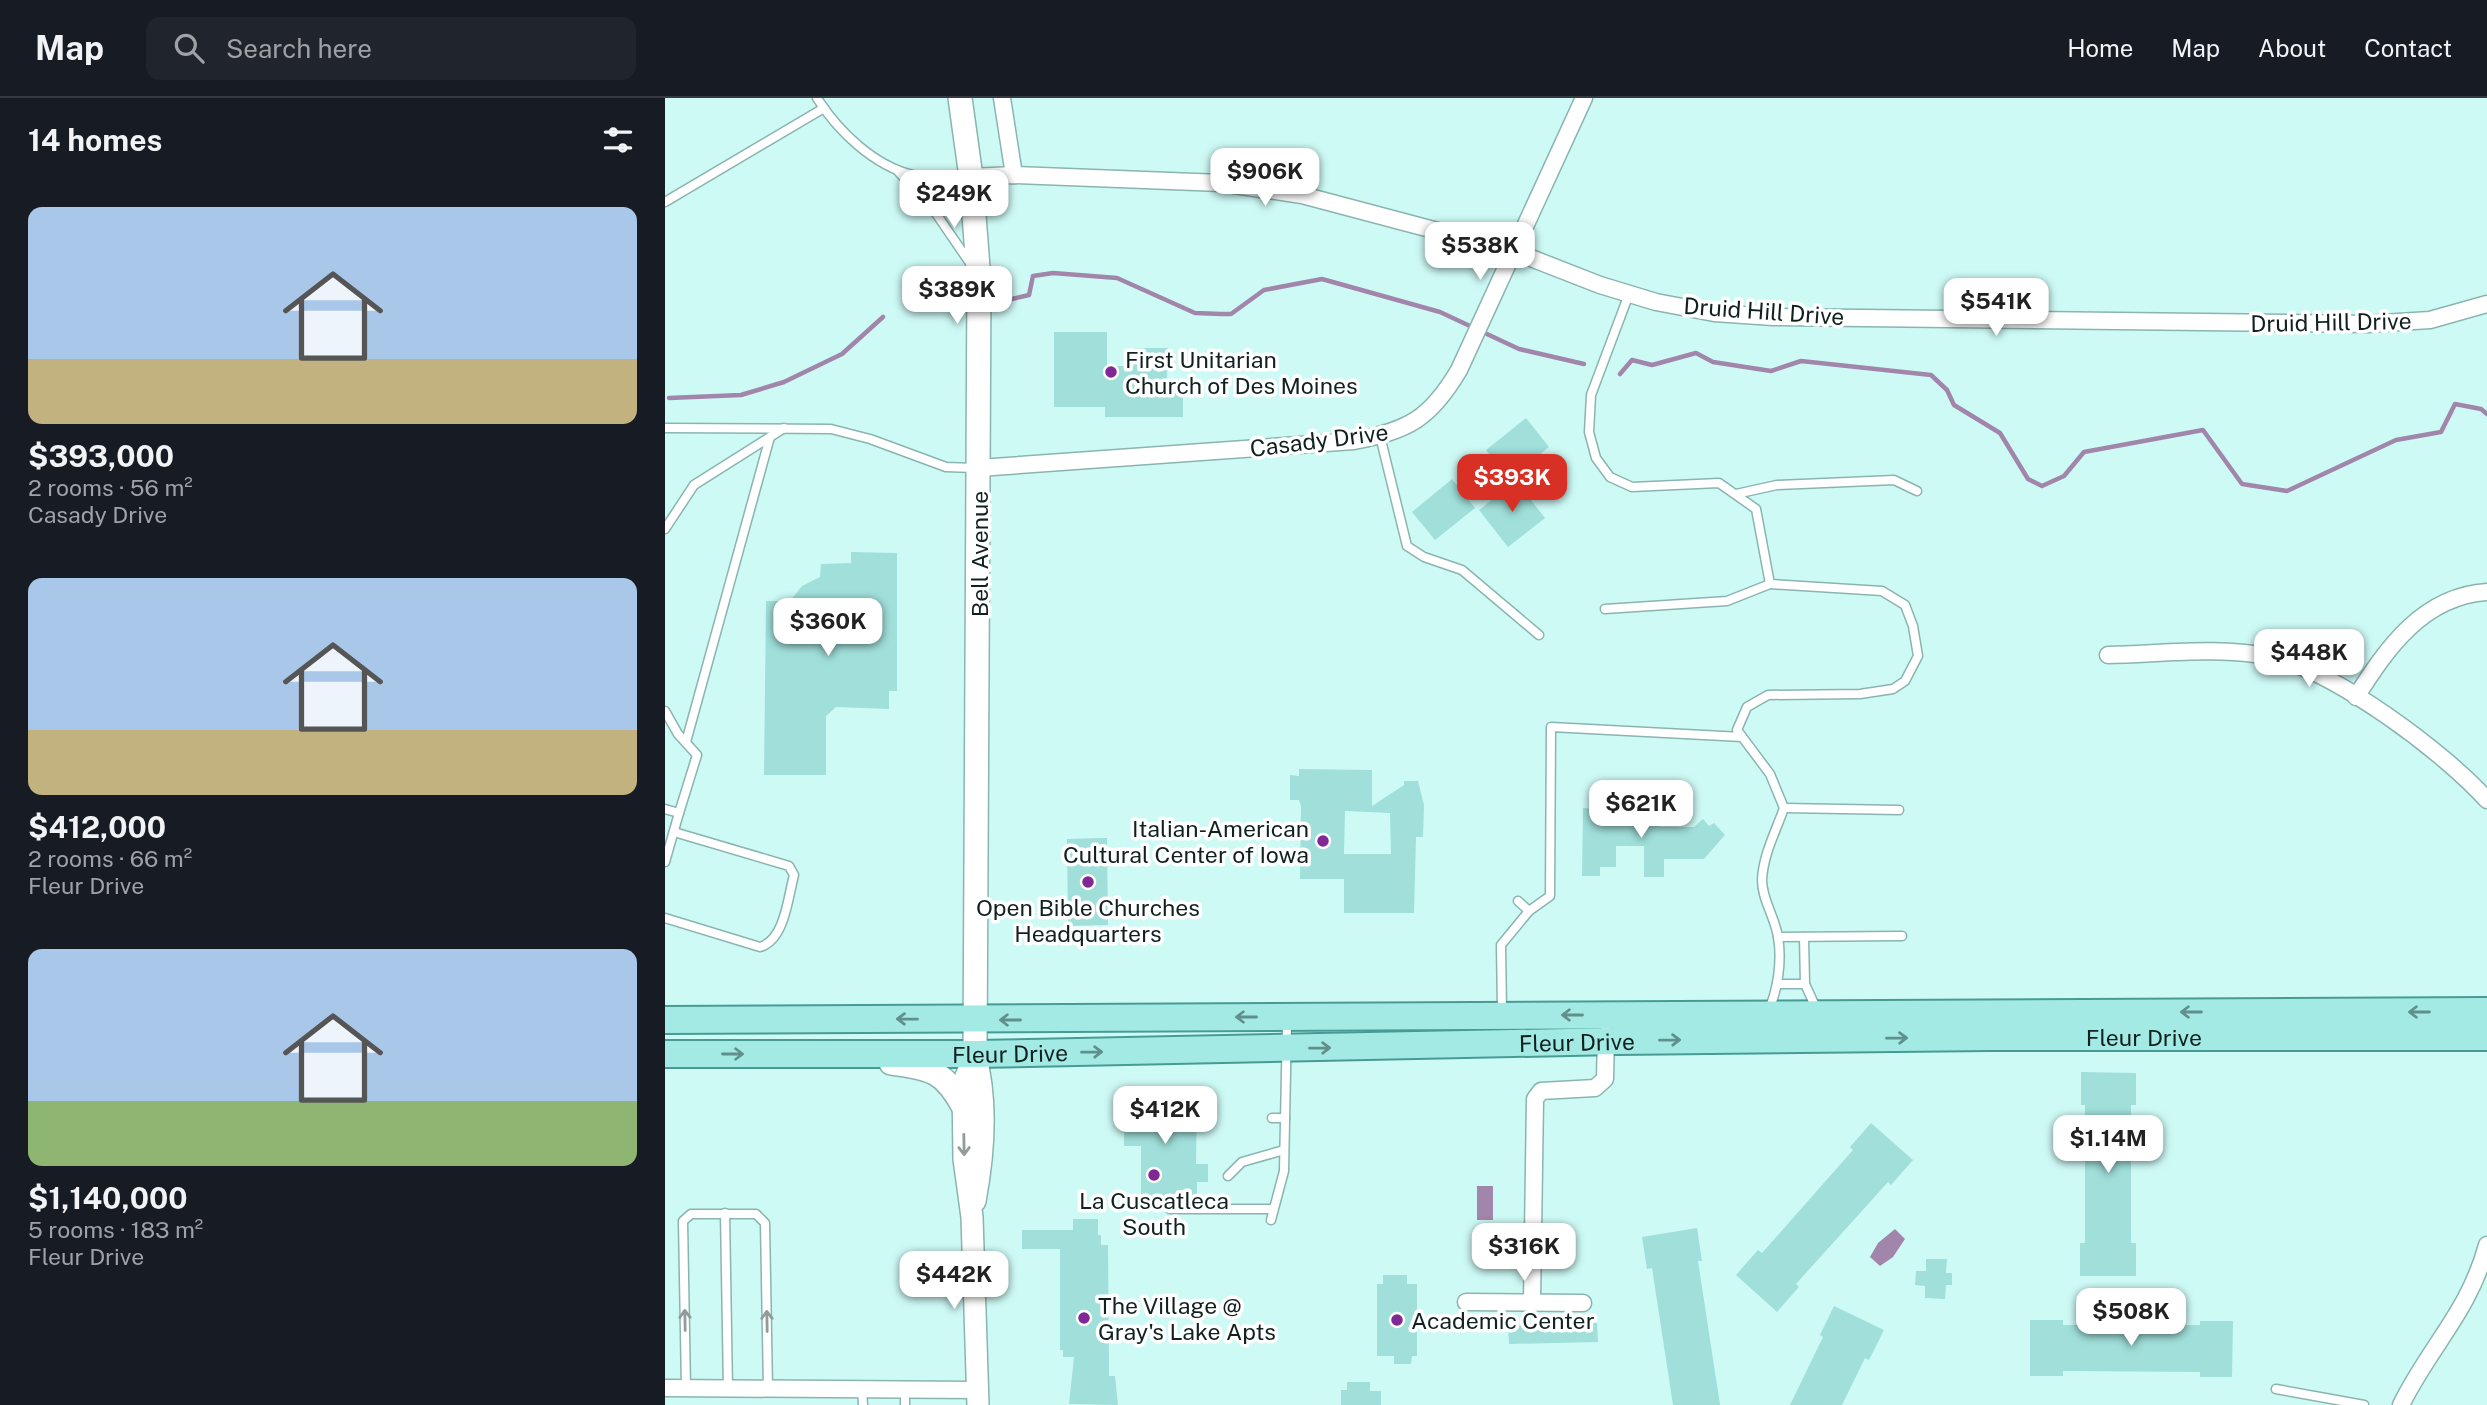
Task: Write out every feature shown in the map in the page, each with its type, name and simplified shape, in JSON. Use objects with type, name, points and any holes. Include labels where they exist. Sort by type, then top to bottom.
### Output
[{"type":"main road","name":"Bell Avenue","points":[[960,98],[971,177],[979,280],[975,1054]]},
{"type":"main road","name":"Fleur Drive","points":[[665,1054],[975,1054],[1287,1048],[1503,1029],[1606,1015],[2487,1012]]},
{"type":"main road","name":"Fleur Drive","points":[[665,1020],[1287,1017],[1503,1029],[1607,1041],[2487,1037]]},
{"type":"main road","points":[[832,1054],[927,1068],[951,1085],[963,1105]]},
{"type":"street","points":[[971,177],[1014,175],[1002,98]]},
{"type":"street","name":"Casady Drive","points":[[979,468],[1354,441],[1405,429],[1432,410],[1473,343],[1584,98]]},
{"type":"street","name":"Druid Hill Drive","points":[[1014,175],[1221,183],[1288,192],[1513,251],[1629,294],[1714,313],[1773,317],[2398,324],[2430,320],[2487,304]]},
{"type":"street","points":[[2356,697],[2386,650],[2408,626],[2450,601],[2487,592]]},
{"type":"street","points":[[2108,655],[2232,653],[2271,657],[2309,668],[2356,697],[2452,765],[2487,800]]},
{"type":"street","points":[[1532,1302],[1535,1099],[1541,1091],[1595,1088],[1605,1079],[1606,1015]]},
{"type":"street","name":"Bell Avenue","points":[[975,1054],[963,1084],[963,1105],[964,1158],[972,1217],[978,1397]]},
{"type":"street","name":"Bell Avenue","points":[[972,1217],[982,1163],[982,1082],[975,1054]]},
{"type":"street","points":[[2401,1405],[2418,1371],[2460,1314],[2487,1245]]},
{"type":"street","points":[[1466,1301],[1583,1303]]},
{"type":"street","points":[[665,1388],[768,1389],[863,1397],[978,1397]]},
{"type":"lane","points":[[817,98],[867,152],[897,170],[950,232],[979,280]]},
{"type":"lane","points":[[665,202],[824,108]]},
{"type":"lane","points":[[897,170],[930,177],[971,177]]},
{"type":"lane","points":[[1629,294],[1591,395],[1589,432],[1596,458],[1611,477],[1632,487],[1719,483],[1736,494],[1756,509],[1770,584]]},
{"type":"lane","points":[[665,428],[831,429],[870,439],[946,467],[979,468]]},
{"type":"lane","points":[[665,529],[694,485],[784,428]]},
{"type":"lane","points":[[1380,436],[1407,546],[1424,557],[1462,569],[1539,635]]},
{"type":"lane","points":[[686,742],[770,437]]},
{"type":"lane","points":[[1736,494],[1777,485],[1894,480],[1917,491]]},
{"type":"lane","points":[[1605,609],[1727,601],[1770,584],[1882,591],[1905,605],[1913,626],[1918,656],[1905,681],[1893,688],[1860,694],[1768,695],[1747,707],[1737,730],[1770,774],[1784,807],[1766,855],[1762,881],[1767,909],[1778,937],[1777,984],[1767,1014]]},
{"type":"lane","points":[[665,711],[697,755],[665,862]]},
{"type":"lane","points":[[1503,1029],[1500,945],[1529,911],[1550,896],[1551,727],[1742,737]]},
{"type":"lane","points":[[1784,807],[1899,810]]},
{"type":"lane","points":[[665,809],[679,813]]},
{"type":"lane","points":[[665,918],[760,947],[769,945],[778,932],[794,875],[789,866],[674,832]]},
{"type":"lane","points":[[1518,901],[1529,911]]},
{"type":"lane","points":[[1778,937],[1902,936]]},
{"type":"lane","points":[[1804,937],[1805,984],[1811,1001],[1820,1014]]},
{"type":"lane","points":[[1777,984],[1805,984]]},
{"type":"lane","points":[[1271,1220],[1284,1171],[1287,1017]]},
{"type":"lane","points":[[1272,1118],[1285,1118]]},
{"type":"lane","points":[[1228,1176],[1243,1162],[1284,1150]]},
{"type":"lane","points":[[1170,1209],[1272,1209]]},
{"type":"lane","points":[[687,1388],[683,1221],[691,1214],[725,1213],[756,1214],[765,1223],[768,1389]]},
{"type":"lane","points":[[725,1213],[728,1389]]},
{"type":"lane","points":[[2276,1389],[2364,1405]]},
{"type":"shaded area","points":[[1477,1186],[1493,1186],[1493,1220],[1477,1220]]},
{"type":"shaded area","points":[[1895,1229],[1905,1239],[1893,1257],[1880,1266],[1870,1257],[1878,1243]]},
{"type":"building","name":"First Unitarian Church of Des Moines","points":[[1054,332],[1107,332],[1107,366],[1134,366],[1134,348],[1168,348],[1167,379],[1183,379],[1183,417],[1105,417],[1105,407],[1054,407]]},
{"type":"building","points":[[1526,418],[1549,447],[1509,479],[1486,450]]},
{"type":"building","points":[[1452,479],[1475,508],[1435,540],[1412,512]]},
{"type":"building","points":[[1516,481],[1545,518],[1508,547],[1479,510]]},
{"type":"building","points":[[851,552],[897,553],[897,691],[889,691],[889,709],[836,707],[826,716],[826,775],[764,775],[766,601],[790,601],[802,586],[820,577],[821,564],[851,563]]},
{"type":"building","name":"Italian-American Cultural Center of Iowa","points":[[1299,769],[1372,770],[1372,806],[1404,785],[1404,781],[1418,781],[1424,805],[1423,837],[1416,837],[1414,913],[1344,913],[1344,879],[1300,879],[1301,806],[1299,800],[1290,800],[1290,775],[1299,776]],"holes":[[[1345,811],[1390,813],[1391,854],[1344,854]]]},
{"type":"building","points":[[1583,808],[1654,813],[1654,825],[1661,827],[1694,827],[1703,819],[1709,826],[1714,823],[1725,835],[1704,859],[1664,859],[1664,877],[1644,877],[1644,846],[1616,846],[1616,867],[1600,867],[1600,876],[1582,876]]},
{"type":"building","name":"Open Bible Churches Headquarters","points":[[1107,838],[1108,925],[1068,926],[1067,839]]},
{"type":"building","points":[[2081,1072],[2136,1073],[2136,1105],[2131,1105],[2131,1243],[2136,1243],[2136,1276],[2080,1276],[2080,1243],[2085,1243],[2085,1105],[2081,1105]]},
{"type":"building","points":[[1124,1096],[1197,1097],[1196,1164],[1208,1164],[1208,1182],[1197,1182],[1197,1201],[1141,1200],[1141,1146],[1124,1146]]},
{"type":"building","points":[[1871,1123],[1913,1160],[1891,1185],[1888,1182],[1796,1284],[1799,1287],[1777,1312],[1736,1275],[1758,1250],[1762,1253],[1853,1150],[1850,1147]]},
{"type":"building","name":"The Village @ Gray's Lake Apts","points":[[1073,1219],[1098,1219],[1101,1245],[1108,1245],[1109,1376],[1115,1376],[1118,1405],[1069,1404],[1074,1357],[1063,1357],[1063,1350],[1060,1350],[1060,1249],[1022,1249],[1022,1230],[1073,1230]]},
{"type":"building","points":[[1697,1228],[1702,1261],[1698,1261],[1720,1405],[1673,1405],[1652,1268],[1647,1269],[1642,1237]]},
{"type":"building","points":[[1926,1259],[1947,1259],[1946,1273],[1952,1273],[1952,1285],[1946,1285],[1945,1299],[1925,1298],[1925,1286],[1915,1285],[1916,1271],[1926,1271]]},
{"type":"building","name":"Academic Center","points":[[1383,1275],[1407,1275],[1407,1284],[1417,1284],[1417,1356],[1412,1356],[1411,1364],[1394,1364],[1394,1356],[1377,1356],[1377,1284],[1383,1284]]},
{"type":"building","points":[[1834,1306],[1884,1330],[1869,1360],[1865,1358],[1842,1405],[1790,1405],[1823,1337],[1820,1335]]},
{"type":"building","points":[[2030,1320],[2063,1320],[2063,1325],[2200,1325],[2200,1321],[2233,1321],[2232,1377],[2200,1377],[2200,1372],[2063,1371],[2063,1376],[2030,1376]]},
{"type":"building","points":[[1597,1323],[1598,1342],[1509,1344],[1508,1326]]},
{"type":"building","points":[[1347,1382],[1370,1382],[1370,1391],[1381,1391],[1381,1405],[1341,1405],[1341,1390],[1347,1390]]},
{"type":"waterway","points":[[1012,299],[1029,295],[1033,276],[1053,273],[1117,278],[1195,313],[1231,314],[1264,290],[1322,279],[1440,312],[1519,349],[1584,364]]},
{"type":"waterway","points":[[669,398],[741,395],[784,382],[842,354],[883,317]]},
{"type":"waterway","points":[[1620,374],[1632,360],[1652,365],[1696,353],[1713,362],[1771,371],[1801,361],[1931,375],[1947,390],[1954,405],[2000,433],[2028,479],[2042,486],[2064,476],[2084,452],[2203,430],[2242,484],[2287,491],[2396,440],[2441,432],[2455,404],[2481,409],[2487,414]]},
{"type":"place","name":"First Unitarian Church of Des Moines","points":[[1111,372]]},
{"type":"place","name":"Italian-American Cultural Center of Iowa","points":[[1323,841]]},
{"type":"place","name":"Open Bible Churches Headquarters","points":[[1088,882]]},
{"type":"place","name":"La Cuscatleca South","points":[[1154,1175]]},
{"type":"place","name":"The Village @ Gray's Lake Apts","points":[[1084,1318]]},
{"type":"place","name":"Academic Center","points":[[1397,1320]]}]
